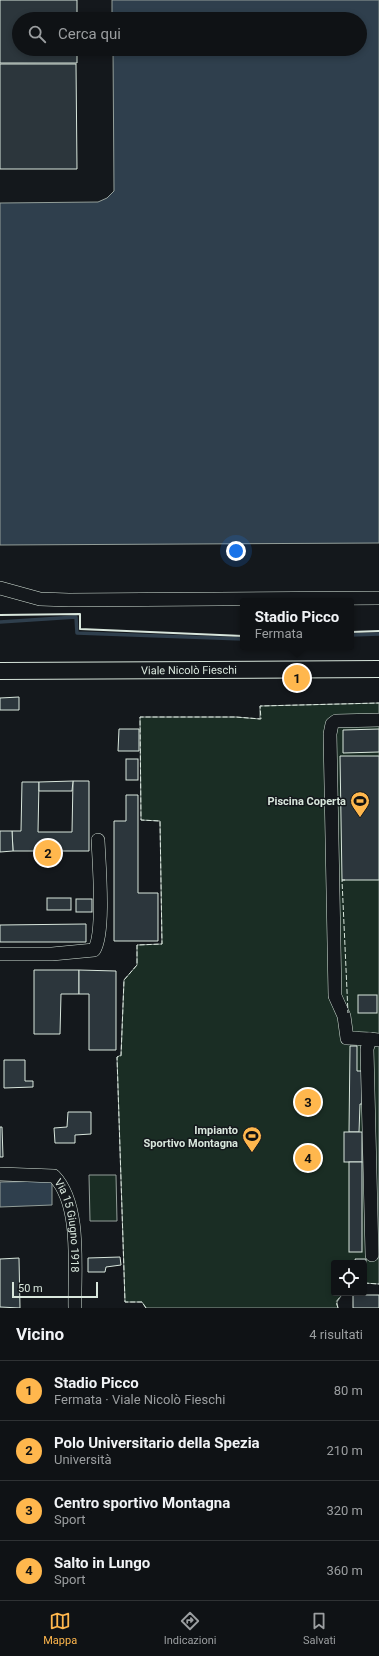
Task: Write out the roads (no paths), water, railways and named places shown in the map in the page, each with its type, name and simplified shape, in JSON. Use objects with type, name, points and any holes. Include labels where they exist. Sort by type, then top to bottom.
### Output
[{"type":"main road","name":"Viale Nicolò Fieschi","points":[[0,671],[379,669]]},
{"type":"street","points":[[0,588],[40,599],[240,599]]},
{"type":"street","points":[[354,598],[379,598]]},
{"type":"street","points":[[375,1039],[347,1038],[344,1016],[335,996],[330,734],[332,724],[336,722],[379,720]]},
{"type":"street","points":[[0,954],[52,954],[94,950],[98,945],[100,926],[98,840]]},
{"type":"street","points":[[372,1255],[367,1049],[375,1039]]},
{"type":"street","name":"Via 15 Giugno 1918","points":[[0,1174],[54,1176],[60,1182],[69,1201],[74,1235],[74,1308]]},
{"type":"water","points":[[112,0],[379,0],[379,543],[0,545],[0,203],[98,202],[107,198],[114,191],[113,56],[367,56],[367,12],[112,12]]},
{"type":"water","points":[[52,1181],[52,1205],[0,1207],[0,1182]]},
{"type":"waterway","points":[[0,622],[76,617],[77,633],[240,639]]},
{"type":"waterway","points":[[354,635],[379,634]]},
{"type":"place","name":"Stadio Picco","points":[[297,678]]},
{"type":"place","name":"Piscina Coperta","points":[[360,818]]},
{"type":"place","name":"Polo Universitario della Spezia","points":[[48,853]]},
{"type":"place","name":"Centro sportivo Montagna","points":[[308,1102]]},
{"type":"place","name":"Impianto Sportivo Montagna","points":[[252,1153]]},
{"type":"place","name":"Salto in Lungo","points":[[308,1158]]}]
